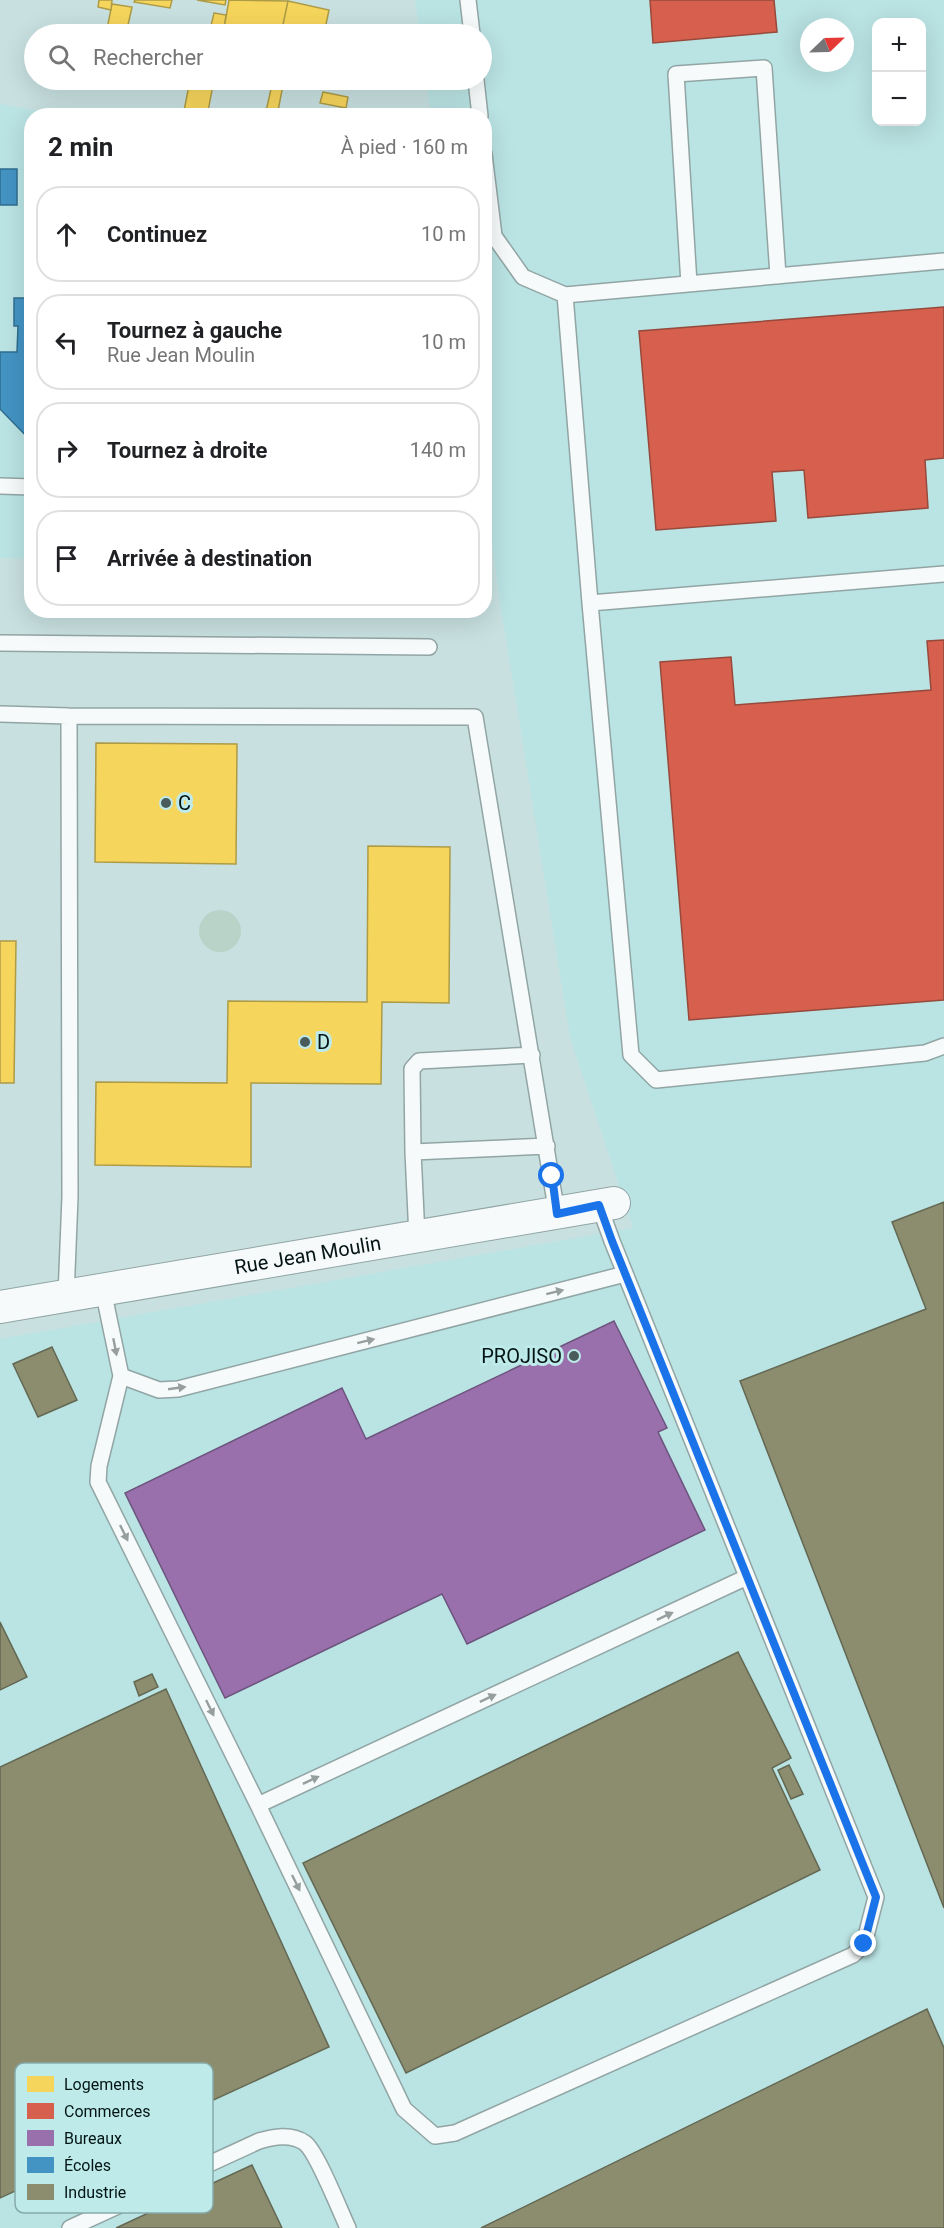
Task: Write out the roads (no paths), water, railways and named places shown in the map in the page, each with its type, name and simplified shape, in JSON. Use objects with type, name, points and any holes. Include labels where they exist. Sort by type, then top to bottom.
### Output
[{"type":"street","name":"Rue Jean Moulin","points":[[0,1307],[607,1204]]},
{"type":"lane","points":[[468,0],[471,24]]},
{"type":"lane","points":[[689,284],[676,74],[764,68],[778,276]]},
{"type":"lane","points":[[477,90],[479,108]]},
{"type":"lane","points":[[492,220],[494,236],[523,277],[565,295],[944,261]]},
{"type":"lane","points":[[565,295],[631,1055],[656,1080],[925,1053],[944,1046]]},
{"type":"lane","points":[[0,486],[24,487]]},
{"type":"lane","points":[[590,603],[944,574]]},
{"type":"lane","points":[[0,643],[429,647]]},
{"type":"lane","points":[[0,714],[475,717],[557,1214]]},
{"type":"lane","points":[[66,1296],[70,1197],[69,716]]},
{"type":"lane","points":[[417,1237],[412,1152],[412,1069],[419,1061],[532,1055]]},
{"type":"lane","points":[[412,1152],[547,1146]]},
{"type":"lane","points":[[103,1290],[121,1376],[99,1466],[98,1482],[258,1804],[404,2109],[435,2136],[455,2133],[853,1955],[864,1944],[876,1897],[625,1274],[607,1204]]},
{"type":"lane","points":[[121,1376],[159,1389],[178,1389],[625,1274]]},
{"type":"lane","points":[[258,1804],[747,1577]]},
{"type":"lane","points":[[213,2163],[278,2136],[304,2143],[314,2155],[348,2228]]},
{"type":"lane","points":[[70,2228],[103,2213]]},
{"type":"place","name":"C","points":[[166,803]]},
{"type":"place","name":"D","points":[[305,1042]]},
{"type":"place","name":"PROJISO","points":[[574,1356]]}]
